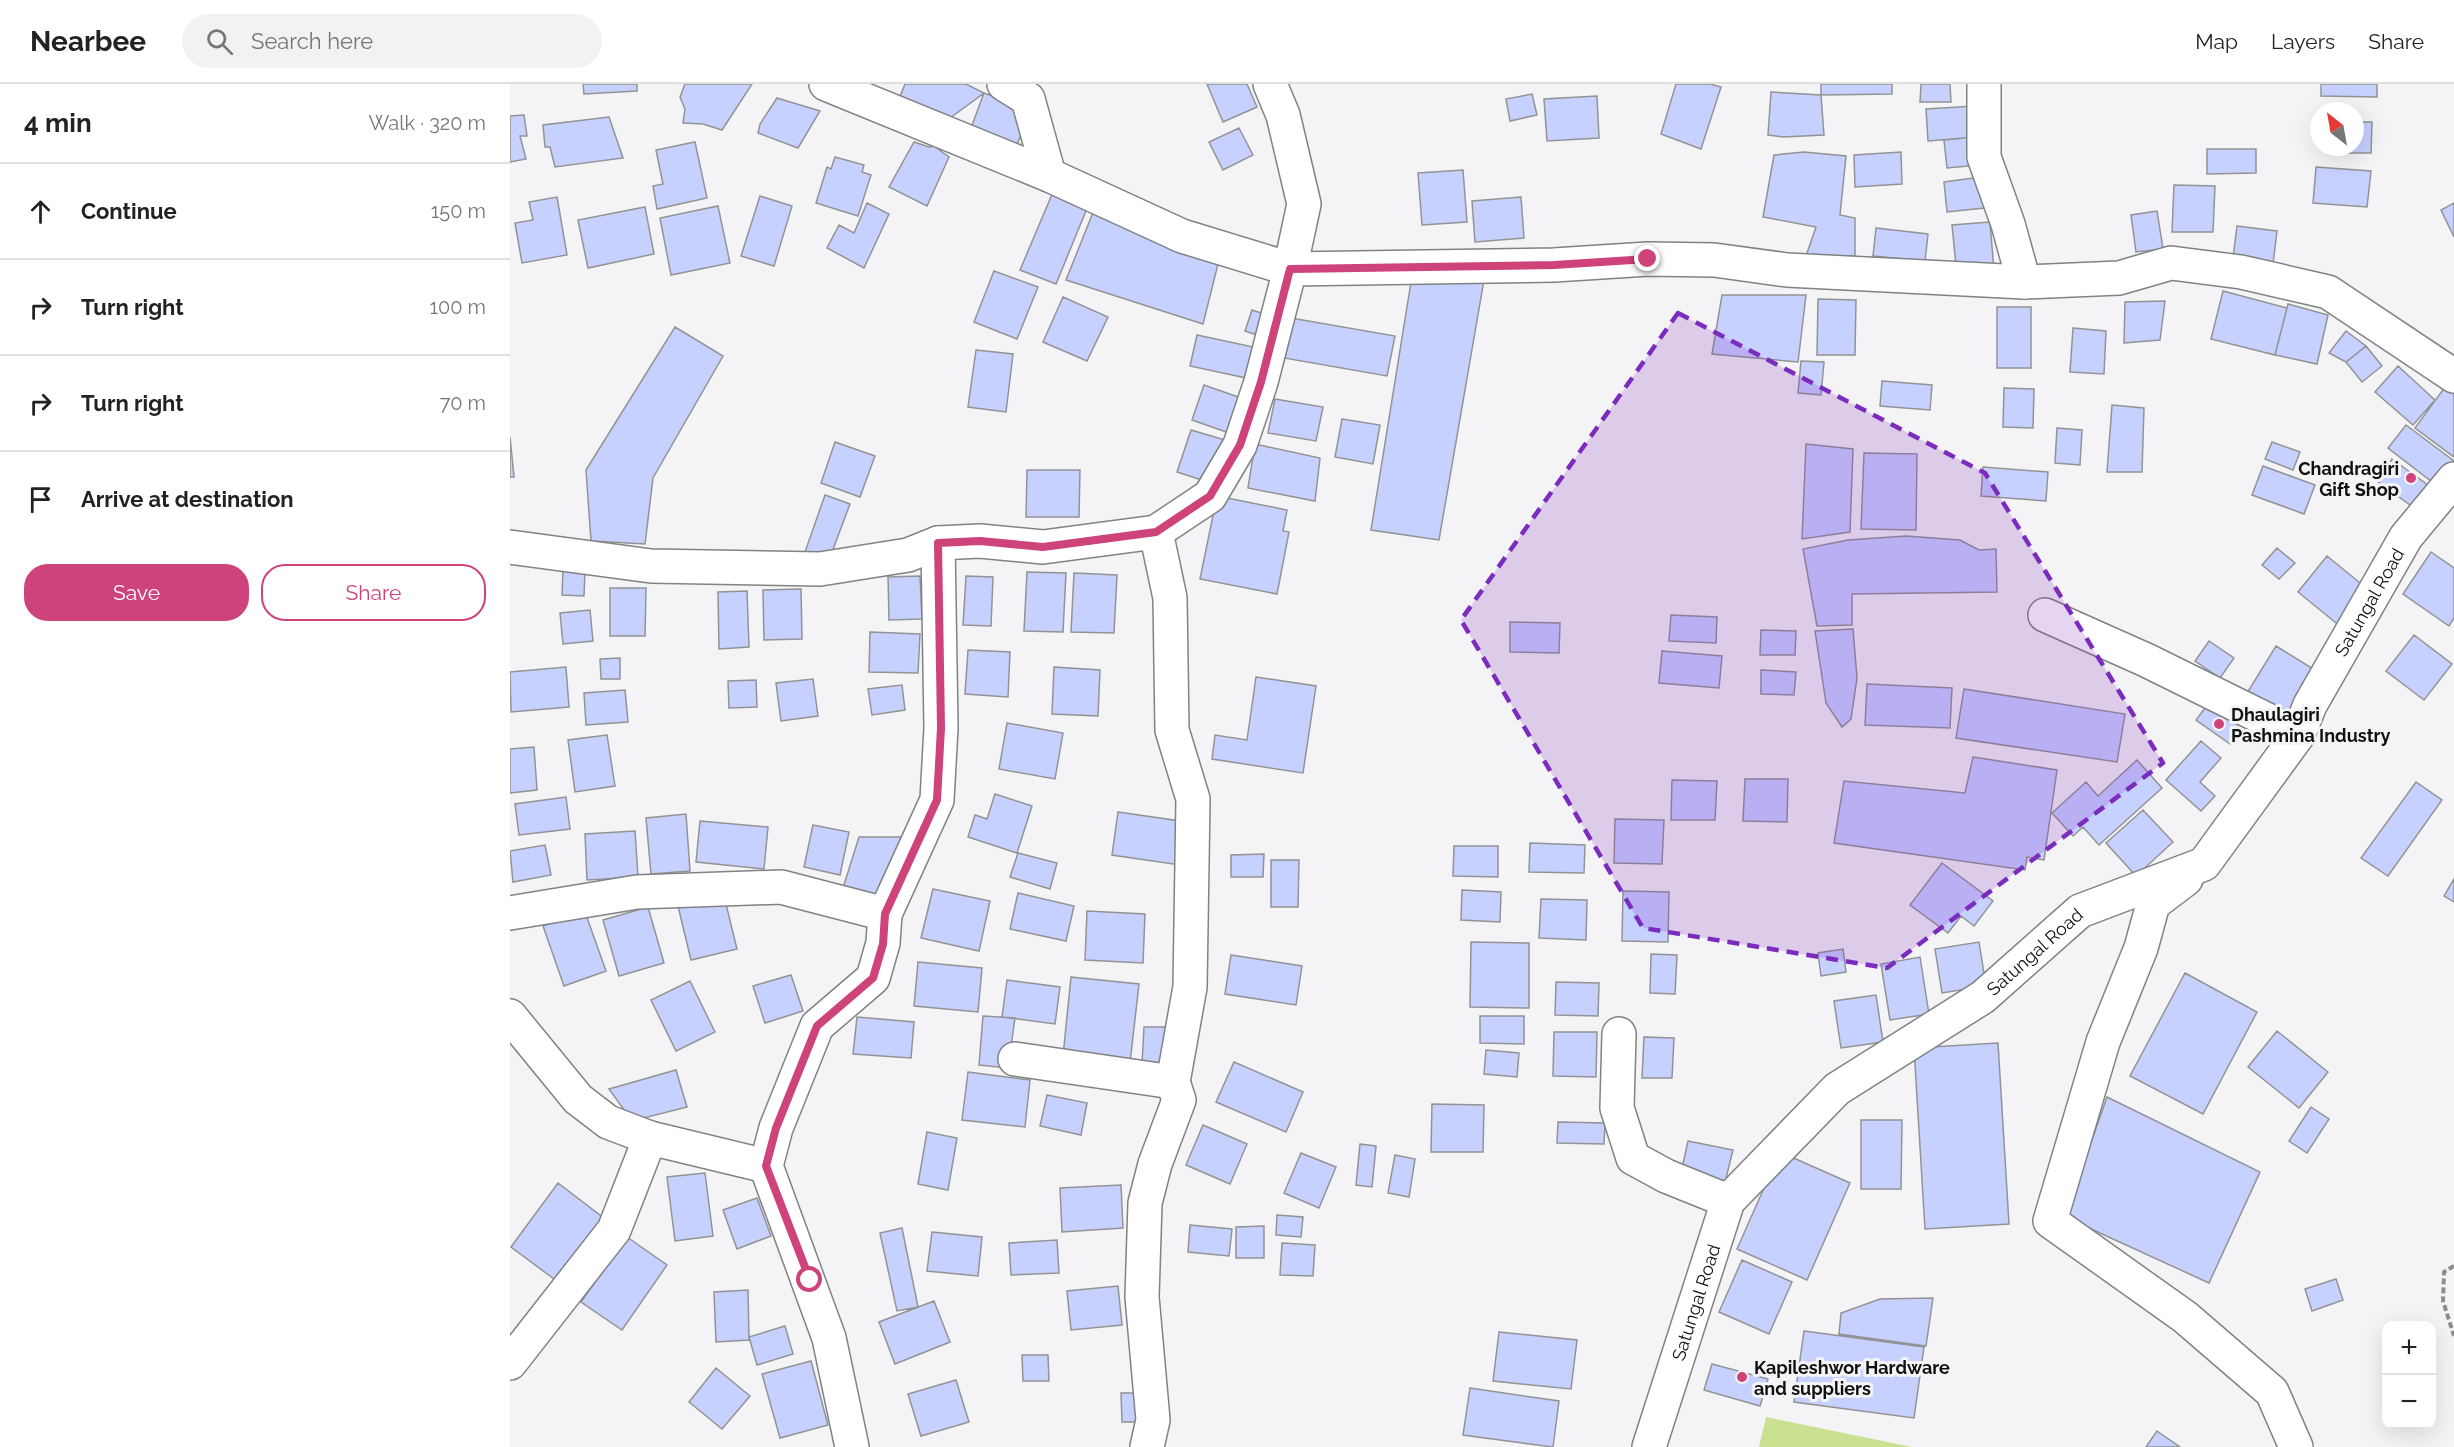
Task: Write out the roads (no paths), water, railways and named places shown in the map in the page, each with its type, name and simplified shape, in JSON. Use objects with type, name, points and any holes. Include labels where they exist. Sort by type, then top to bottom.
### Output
[{"type":"street","points":[[826,84],[1049,175],[1182,236],[1290,269],[1554,265],[1648,259],[1714,260],[1787,270],[2025,282],[2119,278],[2171,263],[2241,272],[2328,292],[2454,376]]},
{"type":"street","points":[[1004,84],[1028,99],[1049,175]]},
{"type":"street","points":[[510,548],[651,566],[820,569],[908,555],[938,543],[980,541],[1043,547],[1156,532],[1210,496],[1240,445],[1261,382],[1290,269],[1304,204],[1283,115],[1270,84]]},
{"type":"street","points":[[1984,84],[1984,157],[2008,224],[2025,282]]},
{"type":"street","name":"Satungal Road","points":[[1649,1447],[1728,1201],[1837,1089],[1983,997],[2080,911],[2204,864],[2298,735],[2310,705],[2406,537],[2454,479]]},
{"type":"street","points":[[1147,1447],[1153,1420],[1142,1297],[1145,1203],[1155,1164],[1179,1100],[1173,1082],[1190,987],[1193,799],[1172,730],[1170,598],[1156,532]]},
{"type":"street","points":[[852,1447],[829,1338],[766,1166],[776,1128],[817,1026],[873,978],[883,944],[885,914],[937,800],[941,728],[938,543]]},
{"type":"street","points":[[2045,615],[2146,660],[2298,735]]},
{"type":"street","points":[[2204,864],[2153,904],[2141,948],[2103,1042],[2050,1221],[2185,1317],[2272,1392],[2296,1447]]},
{"type":"street","points":[[510,913],[637,892],[781,887],[885,914]]},
{"type":"street","points":[[510,1016],[578,1099],[608,1122],[650,1137],[766,1166]]},
{"type":"street","points":[[1619,1034],[1617,1108],[1633,1158],[1666,1176],[1728,1201]]},
{"type":"street","points":[[1015,1059],[1173,1082]]},
{"type":"street","points":[[510,1363],[614,1230],[650,1137]]},
{"type":"place","name":"Chandragiri Gift Shop","points":[[2411,478]]},
{"type":"place","name":"Dhaulagiri Pashmina Industry","points":[[2219,724]]},
{"type":"place","name":"Kapileshwor Hardware and suppliers","points":[[1742,1377]]}]
